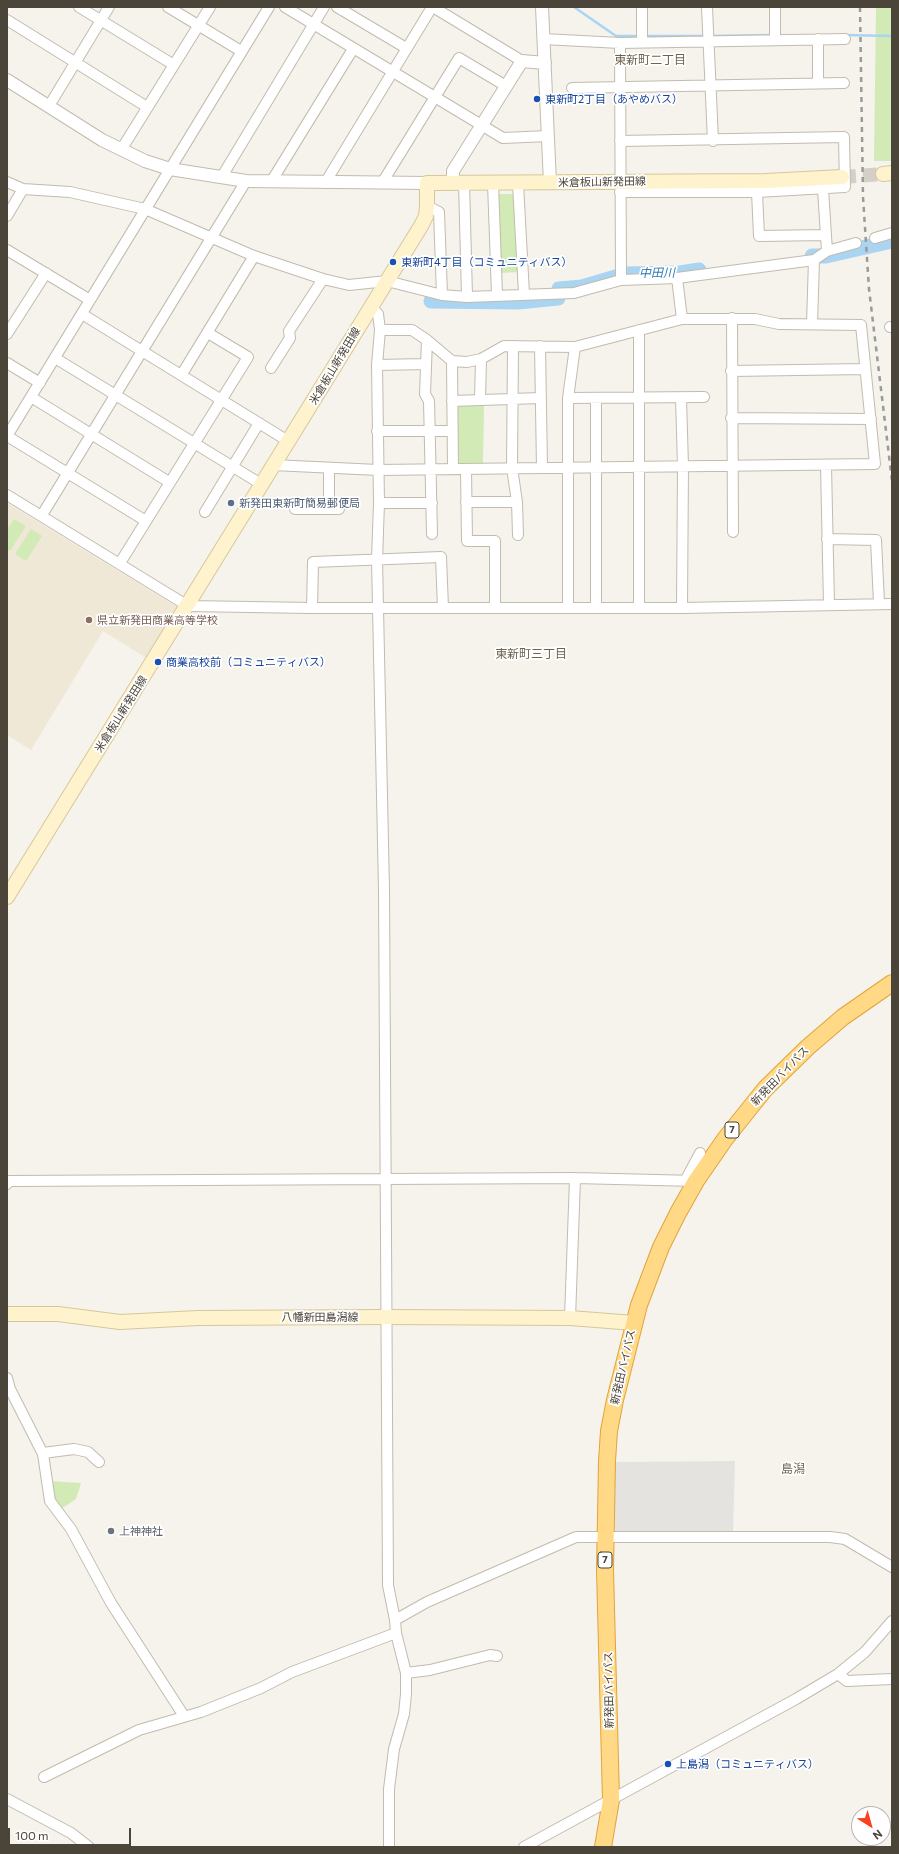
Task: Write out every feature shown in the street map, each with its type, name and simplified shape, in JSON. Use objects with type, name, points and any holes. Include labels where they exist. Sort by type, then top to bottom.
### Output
[{"type":"highway","name":"新発田バイパス","points":[[603,1847],[611,1800],[605,1537],[609,1431],[634,1324],[661,1247],[691,1181],[765,1089],[825,1032],[892,983]]},
{"type":"main road","name":"米倉板山新発田線","points":[[7,897],[188,606],[261,484],[421,226],[426,216],[427,183],[550,183],[620,187],[842,177]]},
{"type":"main road","name":"八幡新田島潟線","points":[[7,1314],[58,1314],[120,1322],[198,1318],[385,1317],[570,1318],[634,1324]]},
{"type":"street","points":[[79,7],[174,65]]},
{"type":"street","points":[[49,106],[110,7]]},
{"type":"street","points":[[168,7],[241,51]]},
{"type":"street","points":[[121,150],[210,7]]},
{"type":"street","points":[[146,521],[7,436],[269,7]]},
{"type":"street","points":[[285,7],[503,138],[548,136]]},
{"type":"street","points":[[221,178],[324,7]]},
{"type":"street","points":[[337,7],[406,48]]},
{"type":"street","points":[[325,183],[432,7],[522,61],[545,63]]},
{"type":"street","points":[[542,7],[550,183]]},
{"type":"street","points":[[642,7],[642,42]]},
{"type":"street","points":[[707,7],[713,140]]},
{"type":"street","points":[[775,7],[775,39]]},
{"type":"street","points":[[7,20],[147,107]]},
{"type":"street","points":[[543,39],[620,43],[708,40],[845,39]]},
{"type":"street","points":[[818,39],[818,83]]},
{"type":"street","points":[[620,43],[621,280]]},
{"type":"street","points":[[271,182],[353,48]]},
{"type":"street","points":[[382,183],[459,58],[506,86]]},
{"type":"street","points":[[468,297],[458,182],[453,171],[522,61]]},
{"type":"street","points":[[7,80],[102,140],[145,161],[170,169],[246,181],[427,183]]},
{"type":"street","points":[[572,88],[844,83]]},
{"type":"street","points":[[620,141],[844,137],[845,187],[757,192],[620,187]]},
{"type":"street","points":[[42,516],[67,472],[246,181]]},
{"type":"street","points":[[7,182],[23,189],[70,192],[145,209],[210,239],[254,256],[323,279],[349,285],[387,281],[442,295],[468,297],[574,293],[621,280],[677,278],[814,260],[827,251],[856,243]]},
{"type":"street","points":[[493,183],[497,295]]},
{"type":"street","points":[[518,184],[524,294]]},
{"type":"street","points":[[7,216],[23,189]]},
{"type":"street","points":[[823,189],[827,251]]},
{"type":"street","points":[[757,192],[759,236],[826,235]]},
{"type":"street","points":[[427,206],[439,212],[442,295]]},
{"type":"street","points":[[875,238],[892,233]]},
{"type":"street","points":[[7,250],[90,300]]},
{"type":"street","points":[[182,374],[254,256]]},
{"type":"street","points":[[812,324],[814,260]]},
{"type":"street","points":[[7,334],[46,273]]},
{"type":"street","points":[[677,278],[682,319]]},
{"type":"street","points":[[271,368],[290,338],[290,331],[323,279]]},
{"type":"street","points":[[371,307],[378,314],[380,330],[377,365],[379,503],[377,560],[384,890],[384,1179],[388,1585],[396,1620],[396,1633],[406,1673],[404,1714],[394,1749],[389,1789],[389,1847]]},
{"type":"street","points":[[82,314],[182,374],[288,441]]},
{"type":"street","points":[[732,318],[731,466],[733,532]]},
{"type":"street","points":[[273,465],[378,470],[875,464],[861,325],[779,324],[755,319],[732,318],[682,319],[575,347],[504,346],[481,359],[467,362],[452,361],[427,340],[412,330],[380,330]]},
{"type":"street","points":[[639,330],[639,608]]},
{"type":"street","points":[[120,563],[248,357],[208,333]]},
{"type":"street","points":[[427,340],[425,394],[429,401],[432,534]]},
{"type":"street","points":[[513,346],[512,468],[517,502],[518,535]]},
{"type":"street","points":[[540,346],[542,468]]},
{"type":"street","points":[[568,608],[568,398],[575,347]]},
{"type":"street","points":[[55,358],[261,484]]},
{"type":"street","points":[[480,400],[481,359]]},
{"type":"street","points":[[452,361],[453,469]]},
{"type":"street","points":[[7,363],[40,382]]},
{"type":"street","points":[[377,365],[426,364]]},
{"type":"street","points":[[731,371],[865,369]]},
{"type":"street","points":[[31,397],[169,482]]},
{"type":"street","points":[[568,398],[704,397]]},
{"type":"street","points":[[452,401],[541,398]]},
{"type":"street","points":[[596,398],[596,608]]},
{"type":"street","points":[[681,398],[683,466],[682,608]]},
{"type":"street","points":[[731,418],[871,419]]},
{"type":"street","points":[[205,512],[259,423]]},
{"type":"street","points":[[377,431],[452,431]]},
{"type":"street","points":[[826,465],[829,605]]},
{"type":"street","points":[[295,509],[334,509],[329,468]]},
{"type":"street","points":[[466,469],[467,541],[495,541],[495,608]]},
{"type":"street","points":[[7,495],[188,606],[312,608],[682,608],[879,603],[892,604]]},
{"type":"street","points":[[466,502],[517,502]]},
{"type":"street","points":[[379,503],[432,503]]},
{"type":"street","points":[[827,539],[876,540],[879,603]]},
{"type":"street","points":[[312,608],[313,562],[441,557],[444,608]]},
{"type":"street","points":[[7,1184],[9,1181],[575,1178],[691,1181],[700,1153]]},
{"type":"street","points":[[570,1318],[575,1178]]},
{"type":"street","points":[[7,1378],[10,1389],[43,1453],[50,1501],[71,1529],[111,1603],[184,1716]]},
{"type":"street","points":[[43,1453],[74,1449],[88,1452],[99,1462]]},
{"type":"street","points":[[396,1620],[428,1602],[545,1549],[576,1537],[830,1537],[845,1539],[892,1567]]},
{"type":"street","points":[[524,1847],[796,1699],[838,1674],[865,1652],[892,1621]]},
{"type":"street","points":[[44,1777],[140,1730],[201,1712],[261,1688],[292,1672],[396,1633]]},
{"type":"street","points":[[406,1673],[430,1670],[490,1655],[497,1656]]},
{"type":"street","points":[[838,1674],[847,1681],[892,1679]]},
{"type":"street","points":[[7,1799],[71,1833],[89,1847]]},
{"type":"shaded area","name":"県立新発田商業高等学校","points":[[7,503],[179,608],[148,659],[103,631],[31,750],[7,735]]},
{"type":"shaded area","points":[[735,1461],[733,1533],[615,1535],[615,1462]]},
{"type":"green space","points":[[876,7],[892,7],[892,161],[874,161]]},
{"type":"green space","points":[[497,194],[515,194],[520,272],[499,273]]},
{"type":"green space","points":[[484,405],[483,463],[457,464],[456,406]]},
{"type":"green space","points":[[14,519],[26,526],[10,551],[7,549],[7,530]]},
{"type":"green space","points":[[31,529],[42,536],[26,561],[15,554]]},
{"type":"green space","points":[[48,1481],[81,1483],[76,1499],[58,1511]]},
{"type":"waterway","points":[[574,7],[616,36],[640,36]]},
{"type":"waterway","points":[[711,36],[772,35]]},
{"type":"waterway","points":[[845,35],[892,36]]},
{"type":"waterway","points":[[645,36],[706,36]]},
{"type":"waterway","name":"中田川","points":[[812,256],[826,256],[892,241]]},
{"type":"waterway","name":"中田川","points":[[431,301],[518,302],[558,298],[559,289],[582,287],[626,274],[680,273],[699,270]]},
{"type":"tunnel","points":[[842,177],[883,174]]},
{"type":"railway","points":[[860,7],[863,197],[869,289],[892,481]]},
{"type":"place","name":"東新町2丁目（あやめバス）","points":[[537,99]]},
{"type":"place","name":"東新町4丁目（コミュニティバス）","points":[[393,262]]},
{"type":"place","name":"新発田東新町簡易郵便局","points":[[231,503]]},
{"type":"place","name":"県立新発田商業高等学校","points":[[89,620]]},
{"type":"place","name":"商業高校前（コミュニティバス）","points":[[158,662]]},
{"type":"place","name":"上神神社","points":[[111,1531]]},
{"type":"place","name":"上島潟（コミュニティバス）","points":[[668,1764]]},
{"type":"district","name":"東新町二丁目","points":[[650,60]]},
{"type":"district","name":"東新町三丁目","points":[[531,654]]},
{"type":"district","name":"島潟","points":[[793,1469]]}]
